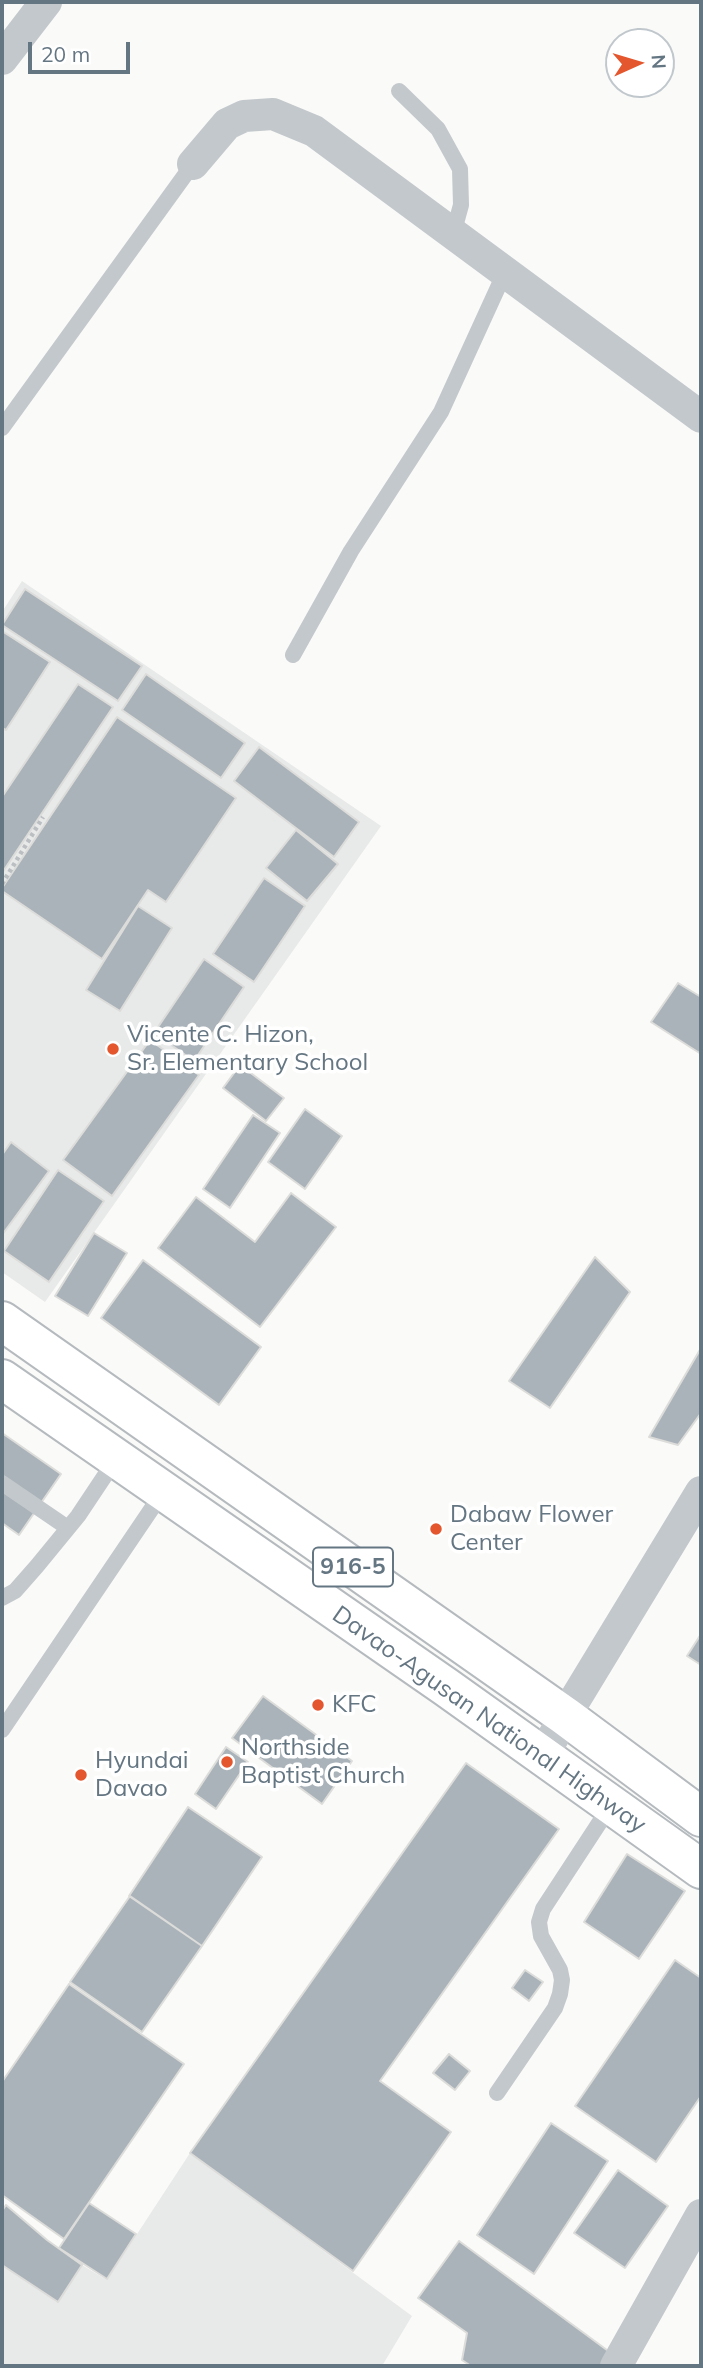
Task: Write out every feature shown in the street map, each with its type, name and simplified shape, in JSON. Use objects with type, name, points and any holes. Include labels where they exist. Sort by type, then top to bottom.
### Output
[{"type":"main road","name":"Davao-Agusan National Highway","points":[[2,1321],[565,1716],[701,1817]]},
{"type":"main road","name":"Davao-Agusan National Highway","points":[[2,1379],[446,1687],[701,1869]]},
{"type":"street","points":[[2,58],[46,2]]},
{"type":"street","points":[[193,164],[227,124],[244,116],[274,114],[314,131],[701,417]]},
{"type":"street","points":[[542,1757],[701,1492]]},
{"type":"street","points":[[616,2366],[701,2216]]},
{"type":"lane","points":[[399,91],[438,129],[460,169],[461,205],[453,234]]},
{"type":"lane","points":[[2,428],[193,164]]},
{"type":"lane","points":[[293,654],[351,551],[441,412],[505,272]]},
{"type":"lane","points":[[2,1598],[15,1591],[68,1528],[116,1459]]},
{"type":"lane","points":[[2,1483],[68,1528]]},
{"type":"lane","points":[[2,1730],[163,1492]]},
{"type":"lane","points":[[497,2093],[555,2008],[560,1993],[560,1970],[541,1936],[539,1922],[543,1909],[611,1805]]},
{"type":"path","points":[[2,884],[43,817]]},
{"type":"shaded area","name":"Vicente C. Hizon, Sr. Elementary School","points":[[22,581],[381,826],[45,1302],[2,1272],[2,612]]},
{"type":"shaded area","points":[[190,2153],[412,2316],[382,2366],[2,2366],[2,2265],[57,2302],[82,2265],[107,2280]]},
{"type":"building","points":[[25,589],[142,666],[118,701],[2,625]]},
{"type":"building","points":[[2,631],[50,662],[6,730],[2,728]]},
{"type":"building","points":[[146,674],[245,743],[221,778],[122,710]]},
{"type":"building","points":[[78,684],[113,707],[2,873],[2,797]]},
{"type":"building","points":[[117,717],[236,798],[166,902],[148,890],[102,959],[2,891],[2,888]]},
{"type":"building","points":[[259,747],[359,822],[334,857],[234,781]]},
{"type":"building","points":[[296,830],[338,864],[307,901],[266,868]]},
{"type":"building","points":[[264,878],[305,906],[254,982],[213,954]]},
{"type":"building","points":[[138,906],[172,928],[120,1011],[86,990]]},
{"type":"building","points":[[204,959],[244,987],[194,1061],[154,1033]]},
{"type":"building","points":[[678,983],[701,997],[701,1054],[651,1022]]},
{"type":"building","points":[[150,1040],[199,1075],[112,1196],[63,1160]]},
{"type":"building","points":[[240,1065],[284,1098],[266,1121],[223,1088]]},
{"type":"building","points":[[305,1109],[342,1136],[305,1189],[268,1162]]},
{"type":"building","points":[[253,1115],[280,1133],[230,1208],[203,1189]]},
{"type":"building","points":[[11,1142],[49,1171],[2,1235],[2,1155]]},
{"type":"building","points":[[58,1170],[104,1201],[49,1282],[4,1251]]},
{"type":"building","points":[[291,1193],[336,1227],[260,1327],[158,1248],[196,1197],[255,1242]]},
{"type":"building","points":[[94,1233],[127,1253],[88,1316],[55,1296]]},
{"type":"building","points":[[595,1257],[630,1292],[550,1408],[509,1381]]},
{"type":"building","points":[[143,1260],[261,1347],[219,1405],[101,1318]]},
{"type":"building","points":[[701,1348],[701,1413],[678,1445],[649,1437]]},
{"type":"building","points":[[2,1433],[61,1474],[19,1535],[2,1523]]},
{"type":"building","points":[[701,1634],[701,1665],[687,1656]]},
{"type":"building","points":[[263,1696],[352,1761],[322,1804],[232,1738]]},
{"type":"building","points":[[226,1747],[248,1762],[216,1809],[195,1794]]},
{"type":"building","points":[[466,1763],[559,1829],[380,2081],[451,2132],[353,2271],[190,2153]]},
{"type":"building","points":[[188,1807],[262,1857],[202,1946],[129,1896]]},
{"type":"building","points":[[627,1854],[685,1891],[639,1959],[584,1922]]},
{"type":"building","points":[[130,1896],[202,1946],[142,2032],[70,1982]]},
{"type":"building","points":[[675,1960],[701,1978],[701,2096],[656,2162],[575,2106]]},
{"type":"building","points":[[525,1970],[543,1982],[529,2001],[512,1988]]},
{"type":"building","points":[[69,1984],[184,2064],[64,2239],[2,2195],[2,2082]]},
{"type":"building","points":[[449,2054],[470,2071],[455,2090],[433,2073]]},
{"type":"building","points":[[551,2123],[608,2161],[534,2274],[477,2235]]},
{"type":"building","points":[[618,2170],[668,2206],[625,2268],[574,2233]]},
{"type":"building","points":[[89,2203],[136,2234],[107,2279],[59,2248]]},
{"type":"building","points":[[6,2205],[82,2265],[58,2302],[2,2265],[2,2211]]},
{"type":"building","points":[[459,2241],[615,2356],[608,2366],[471,2366],[462,2360],[467,2333],[418,2298]]},
{"type":"place","name":"Vicente C. Hizon, Sr. Elementary School","points":[[113,1049]]},
{"type":"place","name":"Dabaw Flower Center","points":[[436,1529]]},
{"type":"place","name":"KFC","points":[[318,1705]]},
{"type":"place","name":"Northside Baptist Church","points":[[227,1762]]},
{"type":"place","name":"Hyundai Davao","points":[[81,1775]]}]
